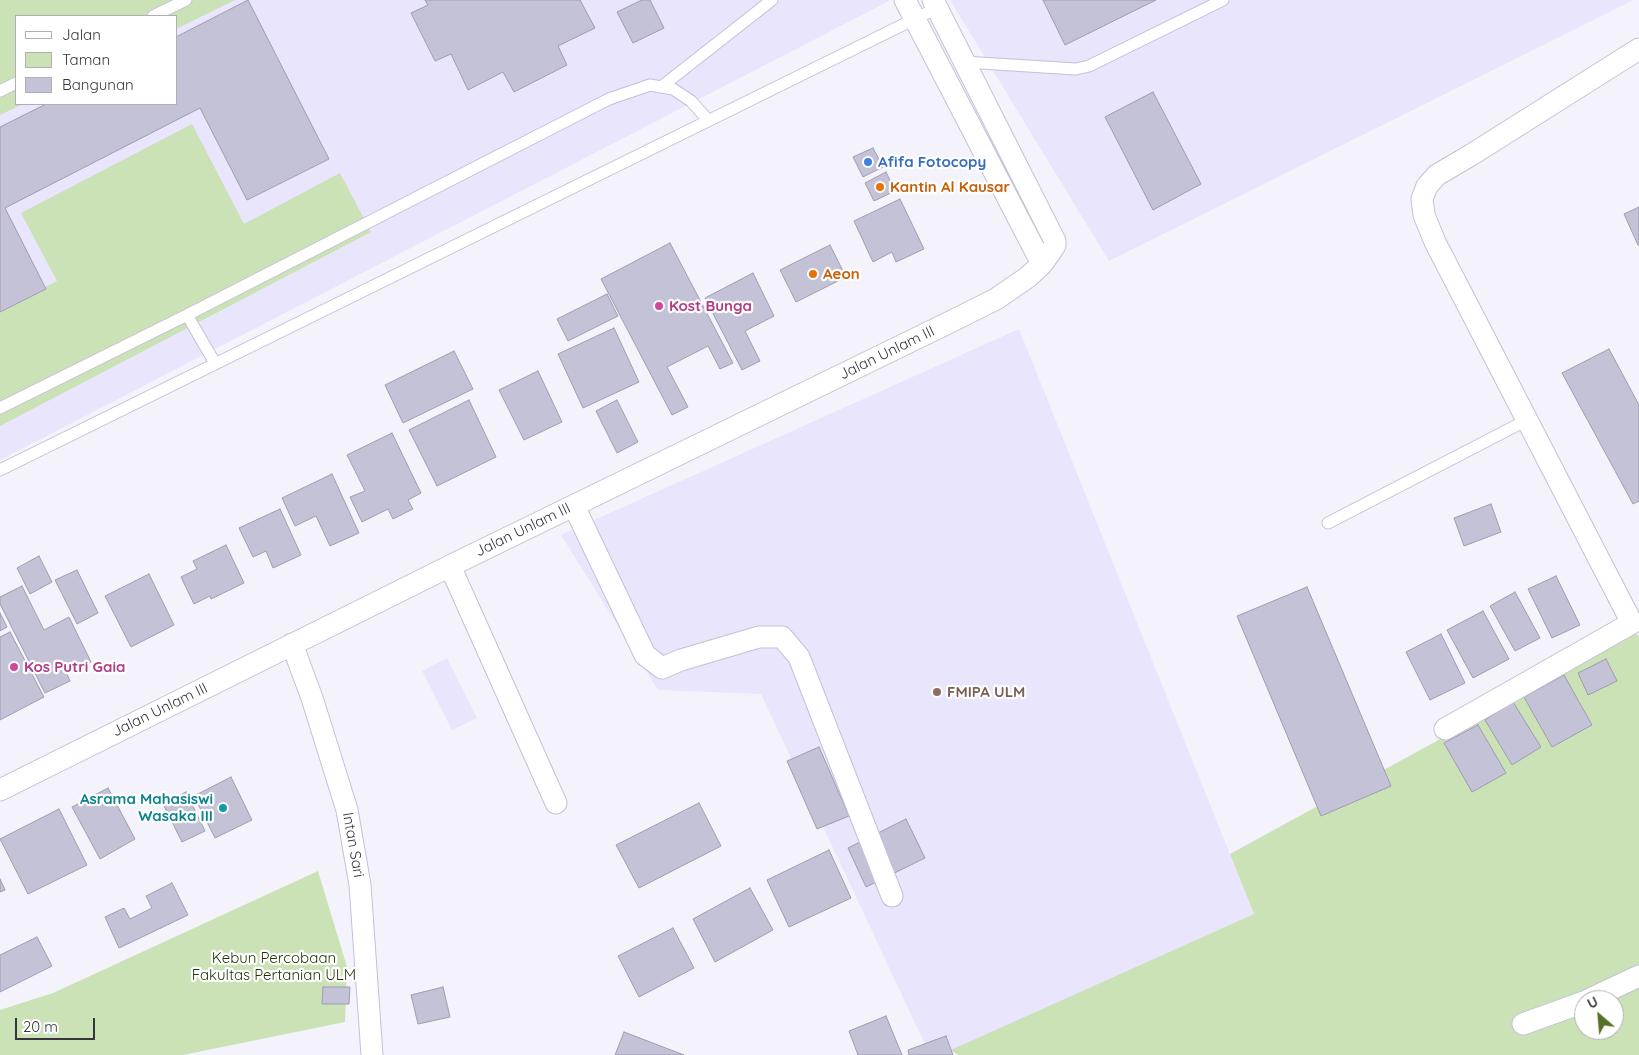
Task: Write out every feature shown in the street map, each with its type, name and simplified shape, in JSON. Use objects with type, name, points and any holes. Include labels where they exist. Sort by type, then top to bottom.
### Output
[{"type":"street","points":[[935,4],[964,62]]},
{"type":"street","points":[[910,9],[1042,264]]},
{"type":"street","points":[[1445,729],[1637,627],[1435,242],[1424,215],[1422,199],[1427,186],[1437,174],[1471,155],[1639,49]]},
{"type":"street","name":"Jalan Unlam III","points":[[0,790],[450,566],[996,299],[1028,277],[1042,264],[1055,245],[1055,241],[964,62]]},
{"type":"street","points":[[574,506],[645,655],[662,668],[681,660],[759,637],[782,637],[799,657],[892,896]]},
{"type":"street","points":[[450,566],[556,803]]},
{"type":"street","name":"Intan Sari","points":[[292,644],[312,698],[347,810],[360,885],[372,1055]]},
{"type":"street","points":[[1609,990],[1639,976]]},
{"type":"street","points":[[1523,1024],[1574,1006]]},
{"type":"lane","points":[[155,15],[186,0]]},
{"type":"lane","points":[[661,87],[772,0]]},
{"type":"lane","points":[[964,62],[1076,69],[1089,66],[1223,0]]},
{"type":"lane","points":[[0,470],[708,120],[910,9],[935,4]]},
{"type":"lane","points":[[0,91],[15,84]]},
{"type":"lane","points":[[0,408],[187,315],[610,99],[650,85],[674,89],[691,101],[708,120]]},
{"type":"lane","points":[[187,315],[215,363]]},
{"type":"lane","points":[[1328,523],[1527,420]]},
{"type":"shaded area","points":[[198,0],[889,1],[0,460],[0,102],[15,105],[178,105],[177,15]]},
{"type":"shaded area","points":[[950,0],[1634,0],[1109,261]]},
{"type":"shaded area","name":"FMIPA ULM","points":[[1019,329],[1254,914],[946,1055],[930,1055],[761,694],[658,690],[561,535]]},
{"type":"shaded area","points":[[447,658],[477,718],[452,730],[422,671]]},
{"type":"green space","points":[[0,0],[235,0],[178,28],[178,15],[15,15],[15,105],[21,105],[0,115]]},
{"type":"green space","points":[[192,124],[244,224],[340,173],[371,232],[0,426],[0,311],[57,281],[21,213]]},
{"type":"green space","points":[[1636,632],[1639,637],[1639,1055],[958,1055],[951,1050],[1254,914],[1230,854]]},
{"type":"green space","name":"Kebun Percobaan Fakultas Pertanian ULM","points":[[318,871],[347,967],[345,1022],[183,1055],[0,1055],[0,1010],[53,993]]},
{"type":"building","points":[[248,0],[329,159],[247,200],[200,108],[5,208],[46,289],[0,312],[0,127],[44,105],[178,105],[178,36]]},
{"type":"building","points":[[425,0],[580,0],[595,28],[558,46],[567,65],[514,92],[503,72],[468,90],[451,54],[435,61],[411,13],[428,5]]},
{"type":"building","points":[[642,0],[650,0],[664,28],[633,43],[617,12]]},
{"type":"building","points":[[1043,0],[1156,0],[1065,45]]},
{"type":"building","points":[[1153,92],[1201,184],[1153,210],[1105,117]]},
{"type":"building","name":"Afifa Fotocopy","points":[[873,148],[883,167],[863,177],[853,157]]},
{"type":"building","name":"Kantin Al Kausar","points":[[886,172],[895,191],[874,201],[865,183]]},
{"type":"building","points":[[900,199],[924,249],[896,262],[892,252],[873,262],[854,221]]},
{"type":"building","points":[[1639,207],[1639,245],[1638,245],[1624,214]]},
{"type":"building","name":"Kost Bunga","points":[[670,243],[733,363],[720,369],[708,346],[667,367],[688,407],[672,415],[601,279]]},
{"type":"building","name":"Aeon","points":[[830,245],[846,277],[796,302],[780,270]]},
{"type":"building","points":[[753,273],[774,316],[745,331],[760,361],[742,370],[705,298]]},
{"type":"building","points":[[607,294],[618,316],[568,341],[557,319]]},
{"type":"building","points":[[614,328],[639,382],[583,408],[558,354]]},
{"type":"building","points":[[1609,349],[1639,405],[1639,501],[1633,504],[1562,373]]},
{"type":"building","points":[[454,351],[473,389],[403,423],[385,385]]},
{"type":"building","points":[[538,371],[562,422],[524,440],[499,390]]},
{"type":"building","points":[[469,400],[496,457],[437,486],[409,430]]},
{"type":"building","points":[[617,400],[638,442],[617,453],[596,411]]},
{"type":"building","points":[[392,433],[421,493],[408,500],[413,509],[393,519],[388,509],[362,522],[350,497],[365,491],[347,455]]},
{"type":"building","points":[[332,474],[359,533],[330,546],[316,516],[295,526],[282,498]]},
{"type":"building","points":[[1491,504],[1501,532],[1464,546],[1454,518]]},
{"type":"building","points":[[280,509],[301,555],[273,568],[266,551],[253,557],[239,528]]},
{"type":"building","points":[[226,545],[244,583],[211,599],[210,596],[194,604],[181,577],[197,569],[193,561]]},
{"type":"building","points":[[39,556],[52,582],[30,594],[17,568]]},
{"type":"building","points":[[77,570],[98,613],[77,624],[55,580]]},
{"type":"building","points":[[149,574],[174,625],[131,647],[105,596]]},
{"type":"building","points":[[1556,576],[1580,625],[1552,638],[1528,589]]},
{"type":"building","points":[[22,586],[44,630],[69,617],[91,662],[67,674],[70,681],[45,693],[0,604],[0,597]]},
{"type":"building","points":[[1307,587],[1391,786],[1321,816],[1237,616]]},
{"type":"building","points":[[1515,592],[1540,638],[1515,651],[1490,606]]},
{"type":"building","points":[[1483,611],[1509,659],[1473,678],[1447,630]]},
{"type":"building","points":[[0,613],[7,627],[0,631]]},
{"type":"building","name":"Kos Putri Gaia","points":[[10,632],[44,697],[0,720],[0,637]]},
{"type":"building","points":[[1441,634],[1465,683],[1430,700],[1406,652]]},
{"type":"building","points":[[1606,659],[1617,681],[1588,695],[1578,673]]},
{"type":"building","points":[[1564,675],[1592,725],[1552,747],[1524,697]]},
{"type":"building","points":[[1513,702],[1541,747],[1512,765],[1485,720]]},
{"type":"building","points":[[1478,725],[1506,773],[1472,792],[1444,743]]},
{"type":"building","points":[[819,747],[849,816],[817,829],[787,761]]},
{"type":"building","name":"Asrama Mahasiswi Wasaka III","points":[[231,777],[252,820],[215,838],[194,796]]},
{"type":"building","points":[[108,788],[135,839],[100,859],[72,807]]},
{"type":"building","points":[[186,792],[205,831],[182,842],[163,804]]},
{"type":"building","points":[[699,803],[721,846],[639,888],[616,845]]},
{"type":"building","points":[[59,809],[87,865],[28,894],[0,839]]},
{"type":"building","points":[[906,819],[925,858],[866,887],[848,848]]},
{"type":"building","points":[[829,850],[851,898],[789,927],[767,880]]},
{"type":"building","points":[[0,879],[5,890],[0,892]]},
{"type":"building","points":[[172,883],[188,915],[119,948],[105,917],[124,908],[130,919],[152,908],[146,896]]},
{"type":"building","points":[[750,888],[773,930],[715,962],[693,919]]},
{"type":"building","points":[[673,928],[694,968],[639,997],[618,956]]},
{"type":"building","points":[[37,937],[52,966],[0,992],[0,955]]},
{"type":"building","points":[[323,987],[350,987],[349,1004],[322,1004]]},
{"type":"building","points":[[443,987],[450,1017],[418,1024],[411,995]]},
{"type":"building","points":[[886,1016],[902,1055],[858,1055],[849,1031]]},
{"type":"building","points":[[624,1032],[684,1055],[615,1055]]},
{"type":"building","points":[[946,1036],[953,1055],[909,1055],[908,1050]]},
{"type":"place","name":"Afifa Fotocopy","points":[[868,162]]},
{"type":"place","name":"Kantin Al Kausar","points":[[880,187]]},
{"type":"place","name":"Aeon","points":[[813,274]]},
{"type":"place","name":"Kost Bunga","points":[[659,306]]},
{"type":"place","name":"Kos Putri Gaia","points":[[14,667]]},
{"type":"place","name":"FMIPA ULM","points":[[937,692]]},
{"type":"place","name":"Asrama Mahasiswi Wasaka III","points":[[223,808]]}]
